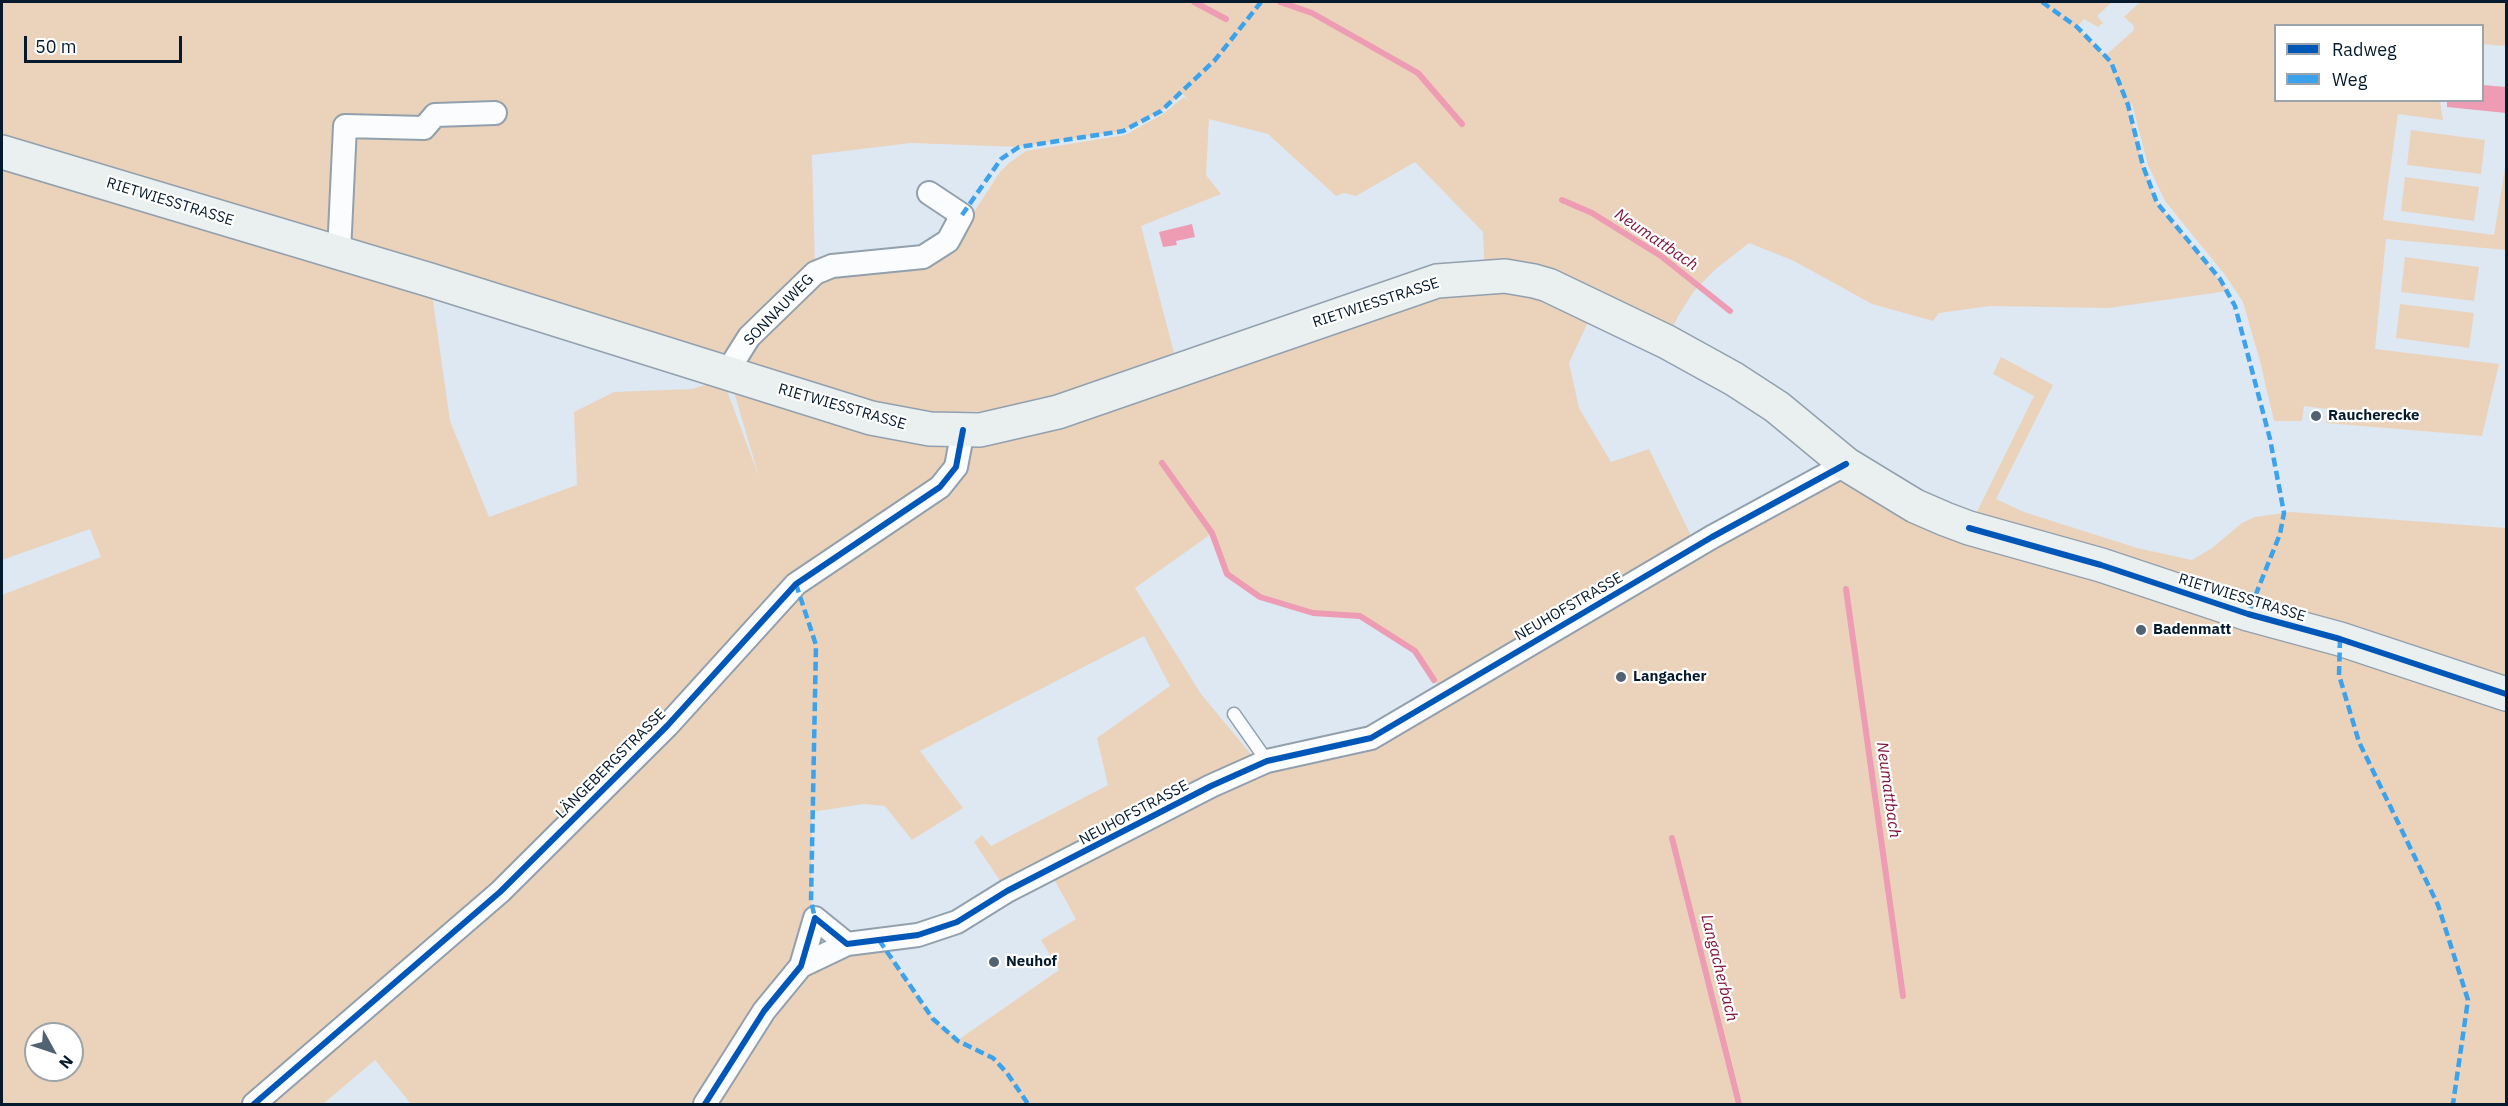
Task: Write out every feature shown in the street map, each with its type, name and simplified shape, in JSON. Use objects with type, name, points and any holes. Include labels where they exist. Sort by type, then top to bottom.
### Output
[{"type":"main road","name":"RIETWIESSTRASSE","points":[[2,152],[339,253],[871,418],[930,429],[963,430],[999,427],[1058,412],[1437,281],[1505,276],[1548,285],[1698,358],[1777,407],[1846,464],[1915,506],[1969,528],[2102,565],[2248,614],[2340,639],[2506,694]]},
{"type":"street","points":[[339,253],[345,126],[424,128],[435,115],[495,113]]},
{"type":"street","name":"SONNAUWEG","points":[[727,372],[749,337],[815,273],[832,266],[923,257],[948,241],[962,215],[929,193]]},
{"type":"street","name":"LÄNGEBERGSTRASSE","points":[[254,1104],[500,892],[667,726],[796,584],[940,488],[956,467],[963,430]]},
{"type":"street","name":"NEUHOFSTRASSE","points":[[801,966],[847,944],[918,935],[957,922],[1007,891],[1211,786],[1267,761],[1371,738],[1712,537],[1846,464]]},
{"type":"street","name":"NEUHOFSTRASSE","points":[[705,1104],[764,1011],[801,966],[815,918],[847,944]]},
{"type":"lane","points":[[1234,714],[1267,761]]},
{"type":"shaded area","points":[[2,2],[2112,2],[2097,16],[2103,23],[2098,27],[2084,19],[2077,27],[2105,56],[2134,30],[2133,25],[2124,17],[2140,2],[2506,2],[2506,44],[2503,46],[2484,44],[2484,24],[2274,24],[2274,102],[2440,102],[2443,120],[2398,114],[2383,220],[2494,235],[2506,162],[2506,250],[2386,239],[2375,349],[2499,364],[2482,436],[2326,423],[2327,409],[2304,406],[2302,421],[2274,421],[2243,302],[2225,275],[2165,201],[2148,165],[2132,104],[2128,105],[2143,166],[2157,203],[2228,291],[2108,308],[1990,306],[1939,313],[1933,321],[1872,304],[1794,261],[1749,243],[1717,268],[1694,291],[1677,318],[1667,342],[1595,307],[1569,363],[1579,408],[1611,462],[1649,449],[1696,546],[1846,464],[1945,519],[1936,534],[2021,558],[1969,528],[2034,396],[1993,374],[2001,357],[2053,385],[1996,499],[2024,512],[2137,548],[2192,560],[2212,548],[2242,523],[2255,517],[2291,512],[2506,528],[2506,1104],[411,1104],[375,1060],[323,1104],[2,1104],[2,595],[101,557],[90,529],[2,560],[2,152],[430,280],[450,421],[489,517],[577,485],[574,412],[614,392],[692,389],[723,380],[759,477],[731,382],[963,430],[1485,276],[1483,232],[1415,162],[1356,196],[1344,193],[1336,196],[1268,134],[1209,119],[1206,175],[1221,194],[1141,226],[1174,353],[1028,404],[994,411],[918,413],[857,399],[746,362],[745,353],[820,276],[949,250],[1000,172],[1026,151],[1125,135],[1163,114],[1184,97],[1190,102],[1182,93],[1161,111],[1123,131],[1019,147],[911,143],[812,155],[815,266],[719,361],[2,142]],"holes":[[[1211,534],[1227,574],[1260,597],[1313,613],[1360,616],[1415,651],[1444,694],[1371,738],[1259,764],[1201,694],[1135,588]],[[1144,636],[1170,686],[1097,738],[1108,785],[991,846],[982,835],[974,842],[1007,891],[1049,870],[1076,919],[1041,940],[1059,970],[958,1040],[933,1019],[879,940],[802,965],[815,918],[811,901],[812,812],[863,804],[885,806],[912,840],[963,808],[920,751]]]},
{"type":"shaded area","points":[[2484,85],[2506,87],[2506,113],[2447,107],[2447,102],[2484,102]]},
{"type":"shaded area","points":[[2411,130],[2485,140],[2481,174],[2407,165]]},
{"type":"shaded area","points":[[2405,177],[2479,187],[2474,221],[2401,211]]},
{"type":"shaded area","points":[[1192,224],[1195,237],[1176,241],[1177,245],[1163,247],[1159,232]]},
{"type":"shaded area","points":[[2405,257],[2479,267],[2474,301],[2401,292]]},
{"type":"shaded area","points":[[2400,304],[2474,313],[2469,348],[2396,338]]},
{"type":"waterway","name":"Neumattbach","points":[[1194,2],[1226,19]]},
{"type":"waterway","name":"Neumattbach","points":[[1280,2],[1312,13],[1418,73],[1462,124]]},
{"type":"waterway","name":"Neumattbach","points":[[1562,200],[1592,213],[1661,256],[1730,311]]},
{"type":"waterway","name":"Langacherbach","points":[[1162,463],[1212,533],[1227,574],[1260,597],[1313,613],[1360,616],[1415,651],[1434,680]]},
{"type":"waterway","name":"Neumattbach","points":[[1846,589],[1903,996]]},
{"type":"waterway","name":"Langacherbach","points":[[1672,838],[1739,1104]]},
{"type":"marked path","points":[[962,215],[1001,159],[1019,147],[1123,131],[1161,111],[1215,60],[1261,2]]},
{"type":"marked path","points":[[2042,2],[2077,27],[2111,62],[2128,105],[2143,166],[2157,203],[2220,279],[2235,306],[2270,439],[2284,513],[2280,534],[2248,614]]},
{"type":"marked path","points":[[796,584],[816,645],[811,901],[815,918]]},
{"type":"marked path","points":[[2340,639],[2339,675],[2359,742],[2438,905],[2468,1000],[2453,1104]]},
{"type":"marked path","points":[[879,940],[933,1019],[958,1041],[993,1058],[1007,1073],[1028,1104]]},
{"type":"cycle path","points":[[254,1104],[500,892],[667,726],[796,584],[940,487],[956,467],[963,430]]},
{"type":"cycle path","points":[[705,1104],[764,1011],[801,966],[815,918],[847,944],[918,935],[957,922],[1007,891],[1211,786],[1267,761],[1371,738],[1712,537],[1846,464]]},
{"type":"cycle path","points":[[1969,528],[2101,565],[2248,614],[2340,639],[2506,694]]},
{"type":"place","name":"Raucherecke","points":[[2316,416]]},
{"type":"place","name":"Badenmatt","points":[[2141,630]]},
{"type":"place","name":"Langacher","points":[[1621,677]]},
{"type":"place","name":"Neuhof","points":[[994,962]]}]
